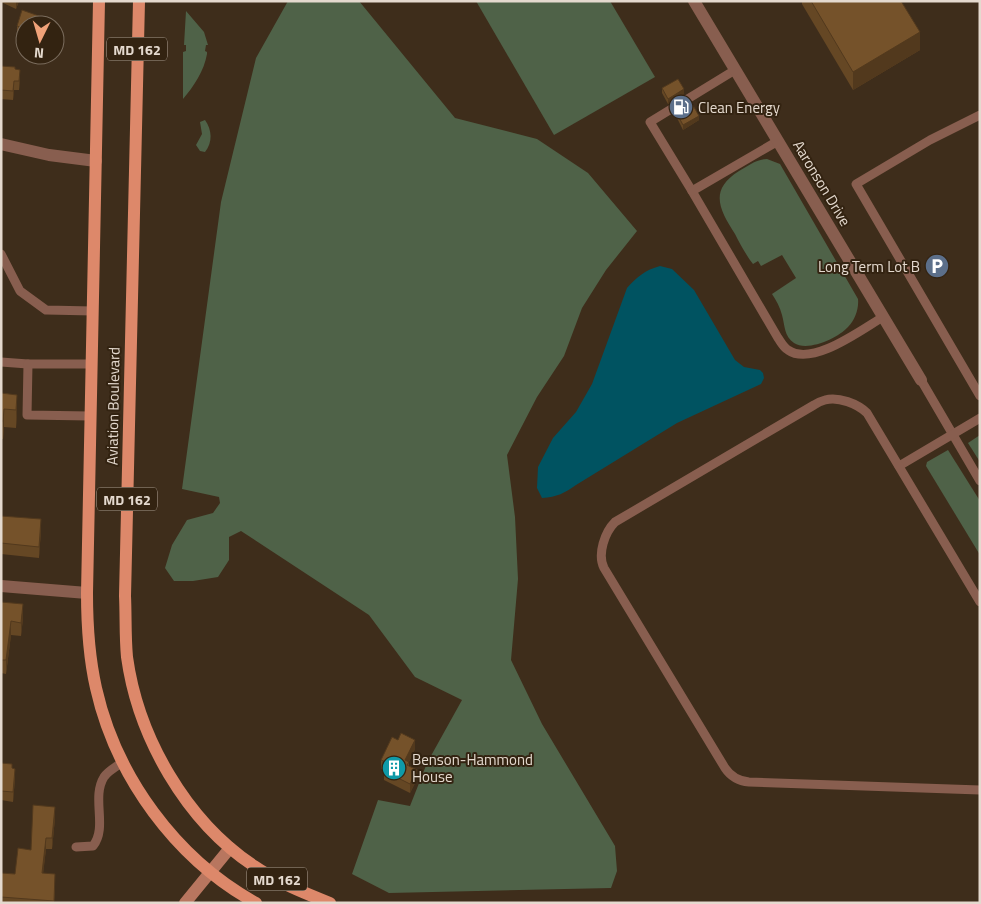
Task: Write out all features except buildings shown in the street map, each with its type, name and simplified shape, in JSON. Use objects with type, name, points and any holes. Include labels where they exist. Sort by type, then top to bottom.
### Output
[{"type":"main road","name":"Aviation Boulevard","points":[[99,1],[86,593],[89,646],[96,689],[110,734],[122,762],[146,803],[173,836],[210,873],[256,903]]},
{"type":"main road","name":"Aviation Boulevard","points":[[138,1],[126,586],[127,656],[139,708],[159,756],[174,782],[198,814],[230,848],[262,871],[307,894],[330,903]]},
{"type":"main road","points":[[186,903],[230,848]]},
{"type":"street","name":"Aaronson Drive","points":[[694,1],[921,380]]},
{"type":"street","points":[[1,144],[48,155],[96,161]]},
{"type":"street","points":[[1,586],[86,593]]},
{"type":"lane","points":[[735,70],[650,122],[778,338],[789,351],[803,355],[817,354],[883,317]]},
{"type":"lane","points":[[980,115],[930,140],[856,184],[980,396]]},
{"type":"lane","points":[[692,191],[778,141]]},
{"type":"lane","points":[[1,254],[20,291],[46,310],[93,311]]},
{"type":"lane","points":[[1,362],[92,364]]},
{"type":"lane","points":[[28,364],[27,416],[90,416]]},
{"type":"lane","points":[[921,380],[980,481]]},
{"type":"lane","points":[[980,602],[871,419],[864,410],[840,400],[826,400],[814,405],[615,522],[609,529],[601,554],[602,562],[724,768],[732,776],[749,782],[980,790]]},
{"type":"lane","points":[[899,466],[980,418]]},
{"type":"lane","points":[[76,847],[93,846],[98,840],[100,832],[99,794],[104,777],[122,762]]},
{"type":"green space","points":[[288,1],[359,1],[455,118],[537,139],[588,173],[637,231],[606,270],[582,308],[564,356],[537,397],[507,455],[515,517],[518,579],[511,660],[542,724],[615,846],[617,871],[611,888],[389,893],[352,874],[378,800],[410,806],[427,763],[462,700],[415,677],[369,615],[241,531],[229,537],[229,560],[218,577],[193,581],[174,581],[165,568],[172,545],[187,520],[213,513],[220,503],[219,497],[182,489],[221,202],[256,58]]},
{"type":"green space","points":[[476,1],[610,1],[655,77],[554,135]]},
{"type":"green space","points":[[186,11],[204,32],[208,45],[206,45],[206,60],[201,72],[195,84],[183,99],[183,52],[186,51],[186,45],[184,45]]},
{"type":"green space","points":[[205,120],[211,136],[205,152],[200,151],[196,145],[202,134],[200,122]]},
{"type":"green space","points":[[767,159],[780,164],[858,299],[856,314],[848,327],[830,339],[815,345],[807,346],[794,343],[785,331],[780,309],[772,294],[796,278],[782,255],[761,266],[758,261],[753,264],[721,208],[720,193],[723,185],[752,163]]},
{"type":"green space","points":[[980,435],[980,462],[968,443]]},
{"type":"green space","points":[[948,450],[980,501],[980,555],[926,466],[927,462]]},
{"type":"water","points":[[660,266],[672,269],[694,290],[735,360],[744,367],[760,370],[763,373],[764,378],[761,384],[677,423],[564,492],[556,496],[542,498],[537,488],[538,467],[553,438],[576,412],[592,384],[627,288],[642,274]]},
{"type":"place","name":"Clean Energy","points":[[681,107]]},
{"type":"place","name":"Long Term Lot B","points":[[937,266]]},
{"type":"place","name":"Benson-Hammond House","points":[[394,768]]}]
